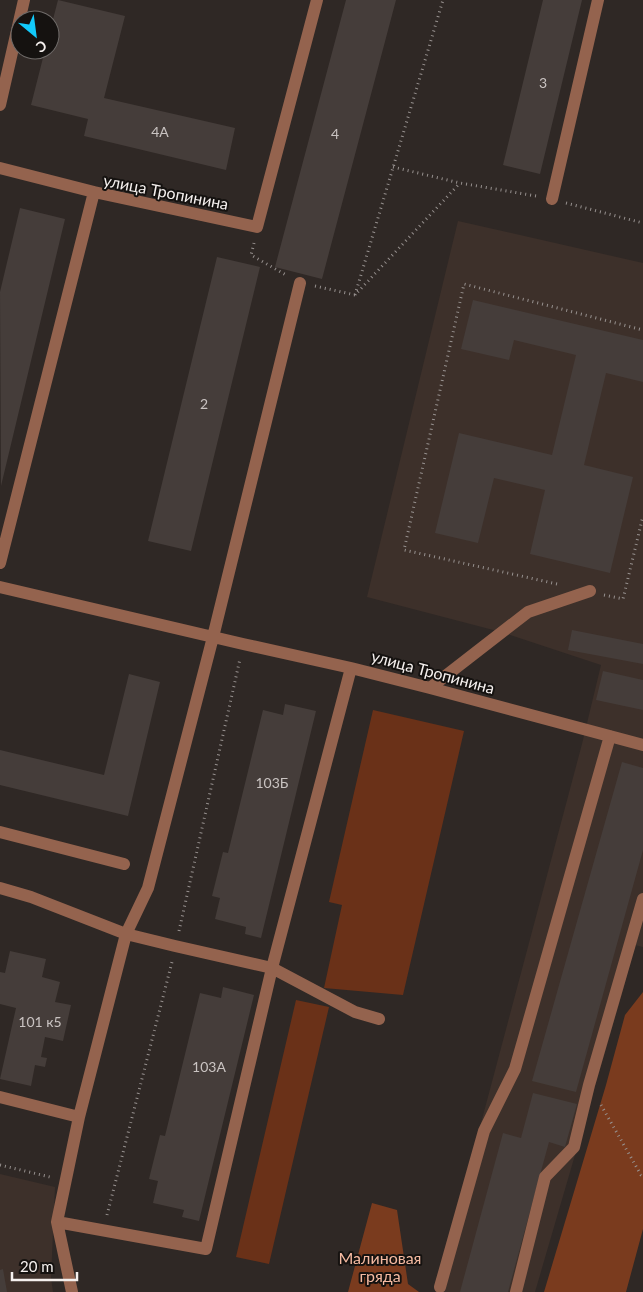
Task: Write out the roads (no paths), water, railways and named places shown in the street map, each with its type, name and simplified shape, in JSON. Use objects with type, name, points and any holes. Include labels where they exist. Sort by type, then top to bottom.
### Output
[{"type":"street","points":[[0,105],[24,0]]},
{"type":"street","name":"улица Тропинина","points":[[0,563],[94,192],[257,227],[317,0]]},
{"type":"street","points":[[552,199],[598,0]]},
{"type":"street","points":[[0,168],[94,192]]},
{"type":"street","points":[[72,1292],[58,1222],[79,1117],[126,934],[148,888],[213,637],[300,283]]},
{"type":"street","name":"улица Тропинина","points":[[0,587],[351,668],[643,745]]},
{"type":"street","points":[[430,688],[528,612],[590,591]]},
{"type":"street","points":[[58,1222],[206,1249],[272,968],[351,668]]},
{"type":"street","points":[[440,1287],[484,1131],[515,1068],[610,736]]},
{"type":"street","points":[[0,832],[124,864]]},
{"type":"street","points":[[0,888],[31,897],[126,934],[272,968],[355,1012],[378,1019]]},
{"type":"street","points":[[516,1292],[545,1176],[574,1147],[589,1086],[643,899]]},
{"type":"street","points":[[0,1097],[79,1117]]},
{"type":"park label","name":"Малиновая гряда","points":[[380,1267]]}]
